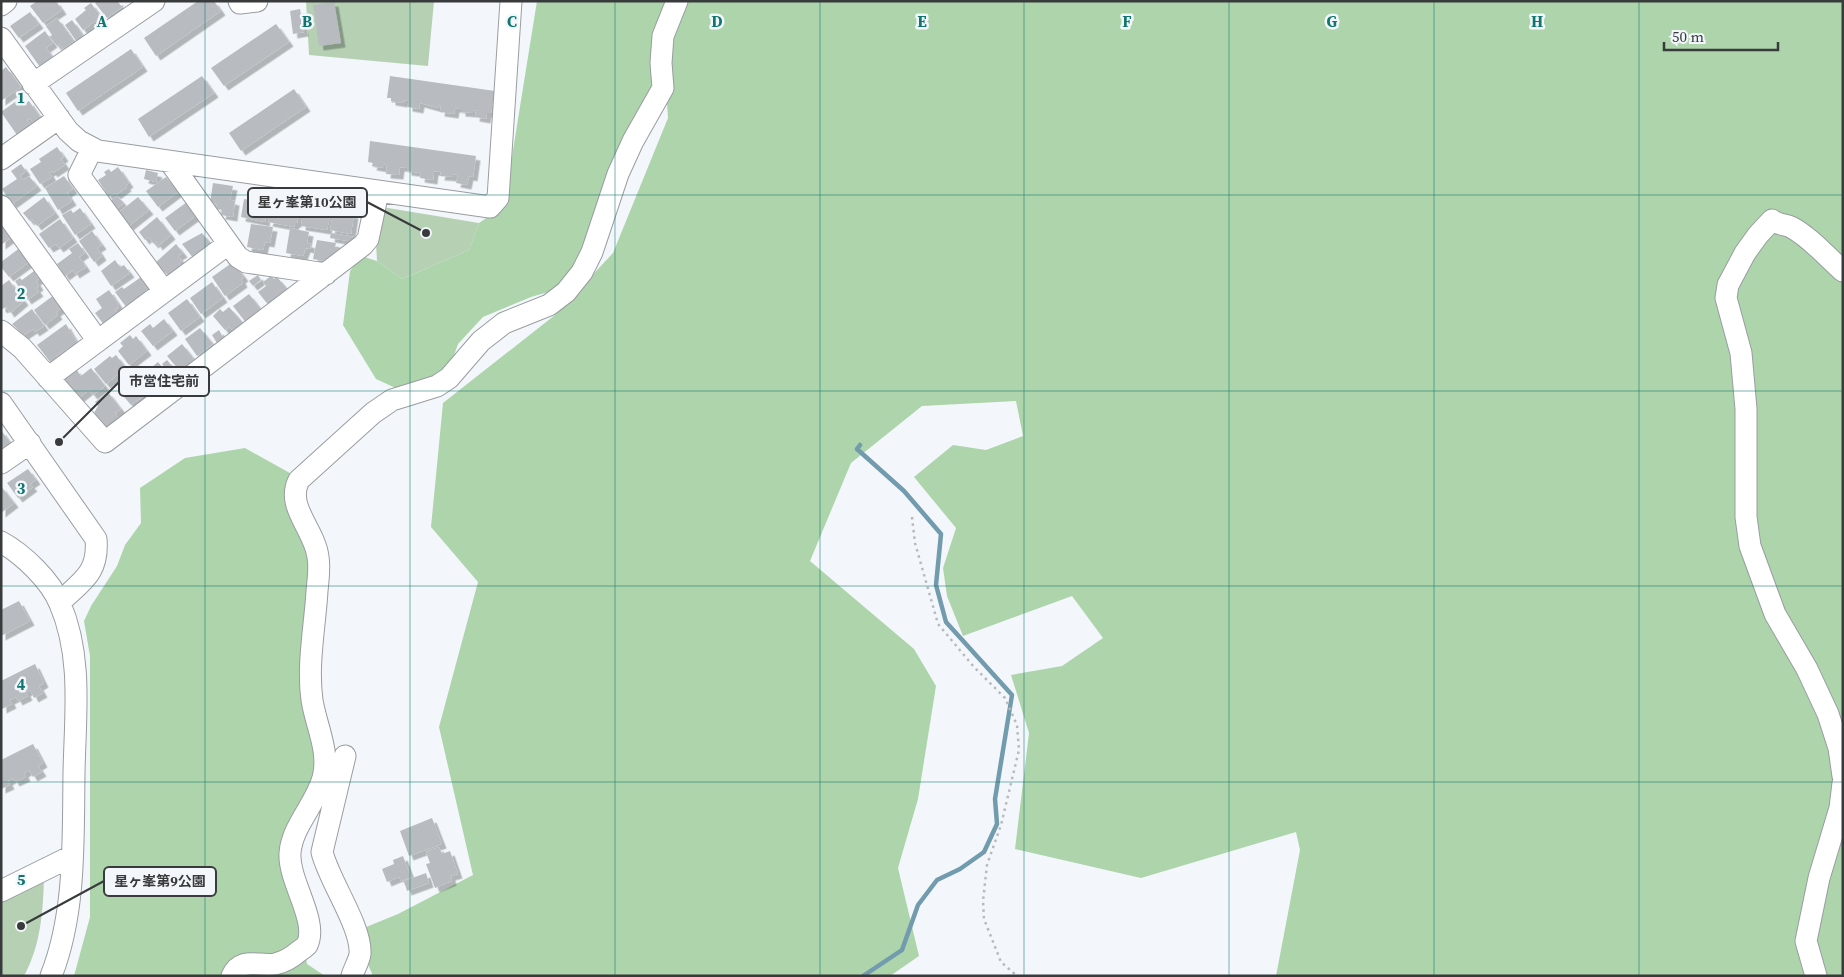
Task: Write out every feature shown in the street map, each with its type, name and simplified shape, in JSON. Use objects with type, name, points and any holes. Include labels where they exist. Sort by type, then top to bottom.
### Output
[{"type":"street","points":[[32,84],[154,1]]},
{"type":"street","points":[[239,1],[240,3],[257,1]]},
{"type":"street","points":[[3,45],[68,131],[92,149],[170,162],[490,207],[498,198],[511,1]]},
{"type":"street","points":[[232,976],[234,970],[243,964],[254,962],[273,964],[291,958],[306,945],[310,930],[292,875],[290,854],[294,835],[314,801],[323,777],[325,757],[312,700],[311,675],[319,564],[314,542],[298,511],[294,489],[299,480],[373,413],[392,400],[437,386],[449,378],[481,341],[504,324],[549,305],[566,292],[582,272],[592,252],[618,174],[633,141],[663,88],[661,63],[663,36],[677,1]]},
{"type":"street","points":[[1,159],[59,118]]},
{"type":"street","points":[[92,149],[79,175],[164,291]]},
{"type":"street","points":[[170,162],[238,257],[246,262],[326,274]]},
{"type":"street","points":[[1,331],[22,348],[105,442],[363,245],[368,239],[378,192]]},
{"type":"street","points":[[1,206],[98,341]]},
{"type":"street","points":[[1843,271],[1800,233],[1789,226],[1778,224],[1772,220],[1745,253],[1728,285],[1726,298],[1741,353],[1746,409],[1746,517],[1750,546],[1775,614],[1807,669],[1828,714],[1839,748],[1843,776]]},
{"type":"street","points":[[48,378],[228,244]]},
{"type":"street","points":[[1,403],[96,539],[97,555],[94,566],[60,602]]},
{"type":"street","points":[[1,463],[30,443]]},
{"type":"street","points":[[1,542],[14,550],[35,569],[60,602],[67,624],[76,672],[72,856],[65,927],[51,976]]},
{"type":"street","points":[[346,756],[322,852],[325,865],[357,936],[360,955],[352,976]]},
{"type":"street","points":[[1816,976],[1806,941],[1819,878],[1840,808],[1843,784]]},
{"type":"street","points":[[1,891],[72,856]]},
{"type":"path","points":[[912,517],[915,543],[938,624],[974,667],[1005,698],[1018,725],[1019,750],[1001,825],[987,864],[983,901],[984,919],[1001,962],[1017,976]]},
{"type":"green space","points":[[306,1],[434,1],[428,66],[309,55]]},
{"type":"green space","points":[[537,1],[671,1],[657,86],[575,271],[555,290],[531,297],[483,317],[458,344],[449,369],[431,382],[400,390],[376,379],[343,325],[350,271],[361,256],[377,261],[402,279],[469,250],[479,223],[504,206]]},
{"type":"green space","points":[[683,1],[1843,1],[1843,976],[1276,976],[1300,850],[1296,832],[1141,878],[1015,849],[1029,733],[1011,675],[1062,666],[1103,638],[1072,596],[963,636],[947,596],[943,568],[956,528],[914,477],[953,445],[986,450],[1023,436],[1016,401],[922,406],[851,463],[810,561],[914,649],[936,686],[918,799],[898,868],[919,956],[890,976],[373,976],[354,932],[398,914],[473,875],[439,727],[478,582],[431,527],[443,403],[555,315],[613,253],[668,118],[663,49]]},
{"type":"green space","points":[[382,207],[479,223],[469,250],[402,279],[377,261],[376,244]]},
{"type":"green space","points":[[245,448],[297,477],[322,561],[314,682],[328,752],[295,834],[300,920],[307,964],[325,976],[74,976],[90,917],[90,656],[84,621],[91,606],[117,566],[125,545],[141,523],[140,488],[185,458]]},
{"type":"green space","points":[[44,877],[40,928],[30,964],[24,976],[1,976],[1,898]]},
{"type":"building","points":[[37,1],[56,1],[62,10],[43,23],[30,6]]},
{"type":"building","points":[[98,1],[120,1],[118,2],[122,7],[107,18],[95,3]]},
{"type":"building","points":[[198,1],[214,1],[221,11],[156,56],[144,38]]},
{"type":"building","points":[[334,2],[341,43],[319,46],[313,5]]},
{"type":"building","points":[[91,3],[101,17],[83,30],[75,19]]},
{"type":"building","points":[[300,9],[304,32],[293,34],[290,11]]},
{"type":"building","points":[[30,12],[39,24],[19,38],[10,26]]},
{"type":"building","points":[[57,18],[74,41],[63,49],[59,44],[57,46],[50,37],[52,35],[46,26]]},
{"type":"building","points":[[72,20],[84,37],[77,42],[65,25]]},
{"type":"building","points":[[276,24],[289,42],[224,86],[211,68]]},
{"type":"building","points":[[45,31],[53,43],[46,48],[53,58],[40,67],[25,46]]},
{"type":"building","points":[[131,49],[143,67],[78,111],[66,93]]},
{"type":"building","points":[[6,67],[21,87],[1,101],[1,71]]},
{"type":"building","points":[[202,76],[214,93],[149,137],[138,119]]},
{"type":"building","points":[[390,76],[495,91],[491,113],[487,113],[486,119],[475,117],[476,111],[473,110],[473,113],[461,112],[461,109],[455,108],[454,114],[440,112],[441,106],[439,105],[438,108],[420,103],[419,109],[408,107],[408,101],[404,100],[403,103],[391,101],[391,98],[387,98]]},
{"type":"building","points":[[294,89],[306,107],[241,151],[229,133]]},
{"type":"building","points":[[19,99],[23,105],[29,101],[40,117],[33,123],[30,118],[27,120],[31,125],[17,135],[1,112]]},
{"type":"building","points":[[370,141],[476,156],[473,177],[469,176],[467,185],[456,183],[458,175],[454,174],[454,177],[440,176],[441,172],[434,171],[433,180],[420,178],[421,173],[407,171],[407,168],[400,167],[399,175],[386,174],[387,165],[384,164],[384,168],[372,166],[373,163],[368,162]]},
{"type":"building","points":[[57,147],[64,157],[61,159],[65,165],[53,173],[52,171],[49,172],[52,177],[40,184],[30,169],[41,162],[39,159]]},
{"type":"building","points":[[21,164],[26,171],[20,176],[23,180],[29,176],[37,186],[12,204],[2,189],[17,179],[11,171]]},
{"type":"building","points":[[118,167],[129,183],[126,185],[127,187],[116,195],[115,193],[109,197],[98,180],[106,175],[104,172],[109,169],[111,172]]},
{"type":"building","points":[[146,170],[158,173],[156,182],[144,179]]},
{"type":"building","points":[[64,176],[73,189],[67,193],[72,201],[58,210],[45,188]]},
{"type":"building","points":[[166,177],[178,192],[158,207],[146,191]]},
{"type":"building","points":[[213,183],[233,186],[230,200],[235,201],[233,217],[221,215],[222,210],[216,209],[217,204],[210,203]]},
{"type":"building","points":[[117,196],[124,203],[116,209],[110,201]]},
{"type":"building","points":[[44,197],[55,213],[37,226],[32,219],[30,221],[23,213]]},
{"type":"building","points":[[138,197],[149,210],[129,226],[118,213]]},
{"type":"building","points":[[286,198],[302,201],[297,223],[295,223],[294,227],[268,222],[276,200],[285,202]]},
{"type":"building","points":[[244,199],[269,203],[265,222],[241,217]]},
{"type":"building","points":[[187,202],[197,215],[175,231],[165,218]]},
{"type":"building","points":[[309,203],[319,205],[318,209],[331,211],[327,230],[301,226],[304,206],[308,207]]},
{"type":"building","points":[[340,207],[350,209],[349,213],[354,214],[351,234],[330,230],[334,210],[340,211]]},
{"type":"building","points":[[80,208],[91,224],[75,235],[62,215],[71,210],[73,213]]},
{"type":"building","points":[[157,217],[171,235],[158,246],[156,242],[154,244],[148,237],[145,240],[139,232]]},
{"type":"building","points":[[60,219],[73,238],[59,248],[56,244],[49,248],[39,234]]},
{"type":"building","points":[[1,223],[12,237],[1,245]]},
{"type":"building","points":[[251,224],[273,227],[270,243],[265,242],[263,250],[247,247]]},
{"type":"building","points":[[290,228],[309,232],[307,243],[311,244],[310,249],[306,248],[303,256],[286,253]]},
{"type":"building","points":[[92,231],[102,245],[97,248],[102,256],[94,262],[79,241]]},
{"type":"building","points":[[202,233],[212,245],[194,259],[182,244]]},
{"type":"building","points":[[331,233],[355,237],[354,242],[330,238]]},
{"type":"building","points":[[317,240],[336,243],[335,247],[338,247],[337,257],[330,262],[313,259]]},
{"type":"building","points":[[78,243],[85,253],[79,257],[86,267],[75,274],[73,270],[65,276],[57,264],[72,253],[69,249]]},
{"type":"building","points":[[176,244],[183,253],[178,256],[182,261],[179,264],[183,267],[170,277],[155,263]]},
{"type":"building","points":[[21,247],[28,256],[25,258],[28,263],[9,277],[1,267],[1,262]]},
{"type":"building","points":[[115,260],[120,267],[124,265],[130,273],[111,286],[101,271]]},
{"type":"building","points":[[233,262],[244,277],[241,279],[243,283],[225,296],[212,277]]},
{"type":"building","points":[[34,271],[39,279],[36,281],[39,286],[36,288],[39,292],[27,300],[15,281],[20,278],[22,280]]},
{"type":"building","points":[[258,275],[261,280],[253,286],[249,281]]},
{"type":"building","points":[[271,276],[274,279],[277,277],[289,291],[270,307],[258,292],[266,286],[263,282]]},
{"type":"building","points":[[141,277],[150,288],[144,292],[146,295],[127,308],[115,292],[122,287],[124,289]]},
{"type":"building","points":[[9,280],[24,301],[10,313],[6,307],[3,309],[1,307],[1,286]]},
{"type":"building","points":[[212,282],[223,298],[201,314],[190,298]]},
{"type":"building","points":[[109,290],[117,302],[119,307],[115,310],[120,316],[105,326],[95,313],[102,308],[96,299]]},
{"type":"building","points":[[249,294],[263,312],[247,324],[233,306]]},
{"type":"building","points":[[54,295],[63,307],[56,312],[58,315],[45,325],[34,310]]},
{"type":"building","points":[[187,299],[200,317],[181,331],[168,313]]},
{"type":"building","points":[[229,307],[245,325],[235,333],[229,327],[225,330],[213,316],[220,309],[223,312]]},
{"type":"building","points":[[32,309],[44,326],[35,332],[33,329],[24,335],[12,324]]},
{"type":"building","points":[[164,319],[173,331],[153,346],[141,331],[150,324],[153,328]]},
{"type":"building","points":[[66,324],[77,343],[56,356],[58,358],[51,363],[37,345]]},
{"type":"building","points":[[200,328],[213,344],[197,356],[185,339]]},
{"type":"building","points":[[219,330],[225,341],[218,345],[212,335]]},
{"type":"building","points":[[130,335],[133,339],[136,336],[147,351],[129,365],[118,351],[123,346],[120,343]]},
{"type":"building","points":[[182,344],[194,359],[180,371],[167,356]]},
{"type":"building","points":[[116,355],[126,368],[106,384],[94,369],[110,356],[112,358]]},
{"type":"building","points":[[167,360],[176,371],[171,375],[162,364]]},
{"type":"building","points":[[158,362],[171,378],[156,392],[146,380],[150,377],[146,372]]},
{"type":"building","points":[[91,368],[105,386],[93,395],[89,390],[79,398],[64,379],[76,369],[81,376]]},
{"type":"building","points":[[133,378],[146,394],[131,405],[120,392]]},
{"type":"building","points":[[108,392],[121,409],[115,413],[119,419],[106,429],[94,413],[98,406],[95,402]]},
{"type":"building","points":[[1,430],[11,444],[1,451]]},
{"type":"building","points":[[28,469],[36,480],[30,484],[33,487],[18,498],[7,483]]},
{"type":"building","points":[[1,486],[14,503],[1,513]]},
{"type":"building","points":[[19,601],[30,621],[1,636],[1,610]]},
{"type":"building","points":[[35,664],[44,683],[39,686],[43,693],[34,698],[30,690],[26,692],[28,696],[18,701],[16,697],[10,700],[12,704],[2,709],[1,681]]},
{"type":"building","points":[[33,744],[43,763],[38,766],[42,772],[33,777],[29,770],[24,773],[26,777],[15,782],[13,778],[8,781],[10,785],[1,789],[1,760]]},
{"type":"building","points":[[432,818],[442,844],[409,856],[400,831]]},
{"type":"building","points":[[439,847],[442,854],[450,851],[458,874],[451,876],[452,881],[435,888],[426,864],[430,863],[426,852]]},
{"type":"building","points":[[403,856],[411,877],[401,881],[399,877],[387,882],[382,869],[394,864],[393,860]]},
{"type":"building","points":[[426,873],[429,883],[407,891],[404,881]]},
{"type":"waterway","points":[[860,445],[857,449],[904,491],[941,534],[936,585],[946,622],[1012,695],[995,799],[997,824],[984,852],[960,869],[937,880],[918,905],[902,950],[863,976]]},
{"type":"place","name":"星ヶ峯第10公園","points":[[426,233]]},
{"type":"place","name":"市営住宅前","points":[[59,442]]},
{"type":"place","name":"星ヶ峯第9公園","points":[[21,926]]}]
